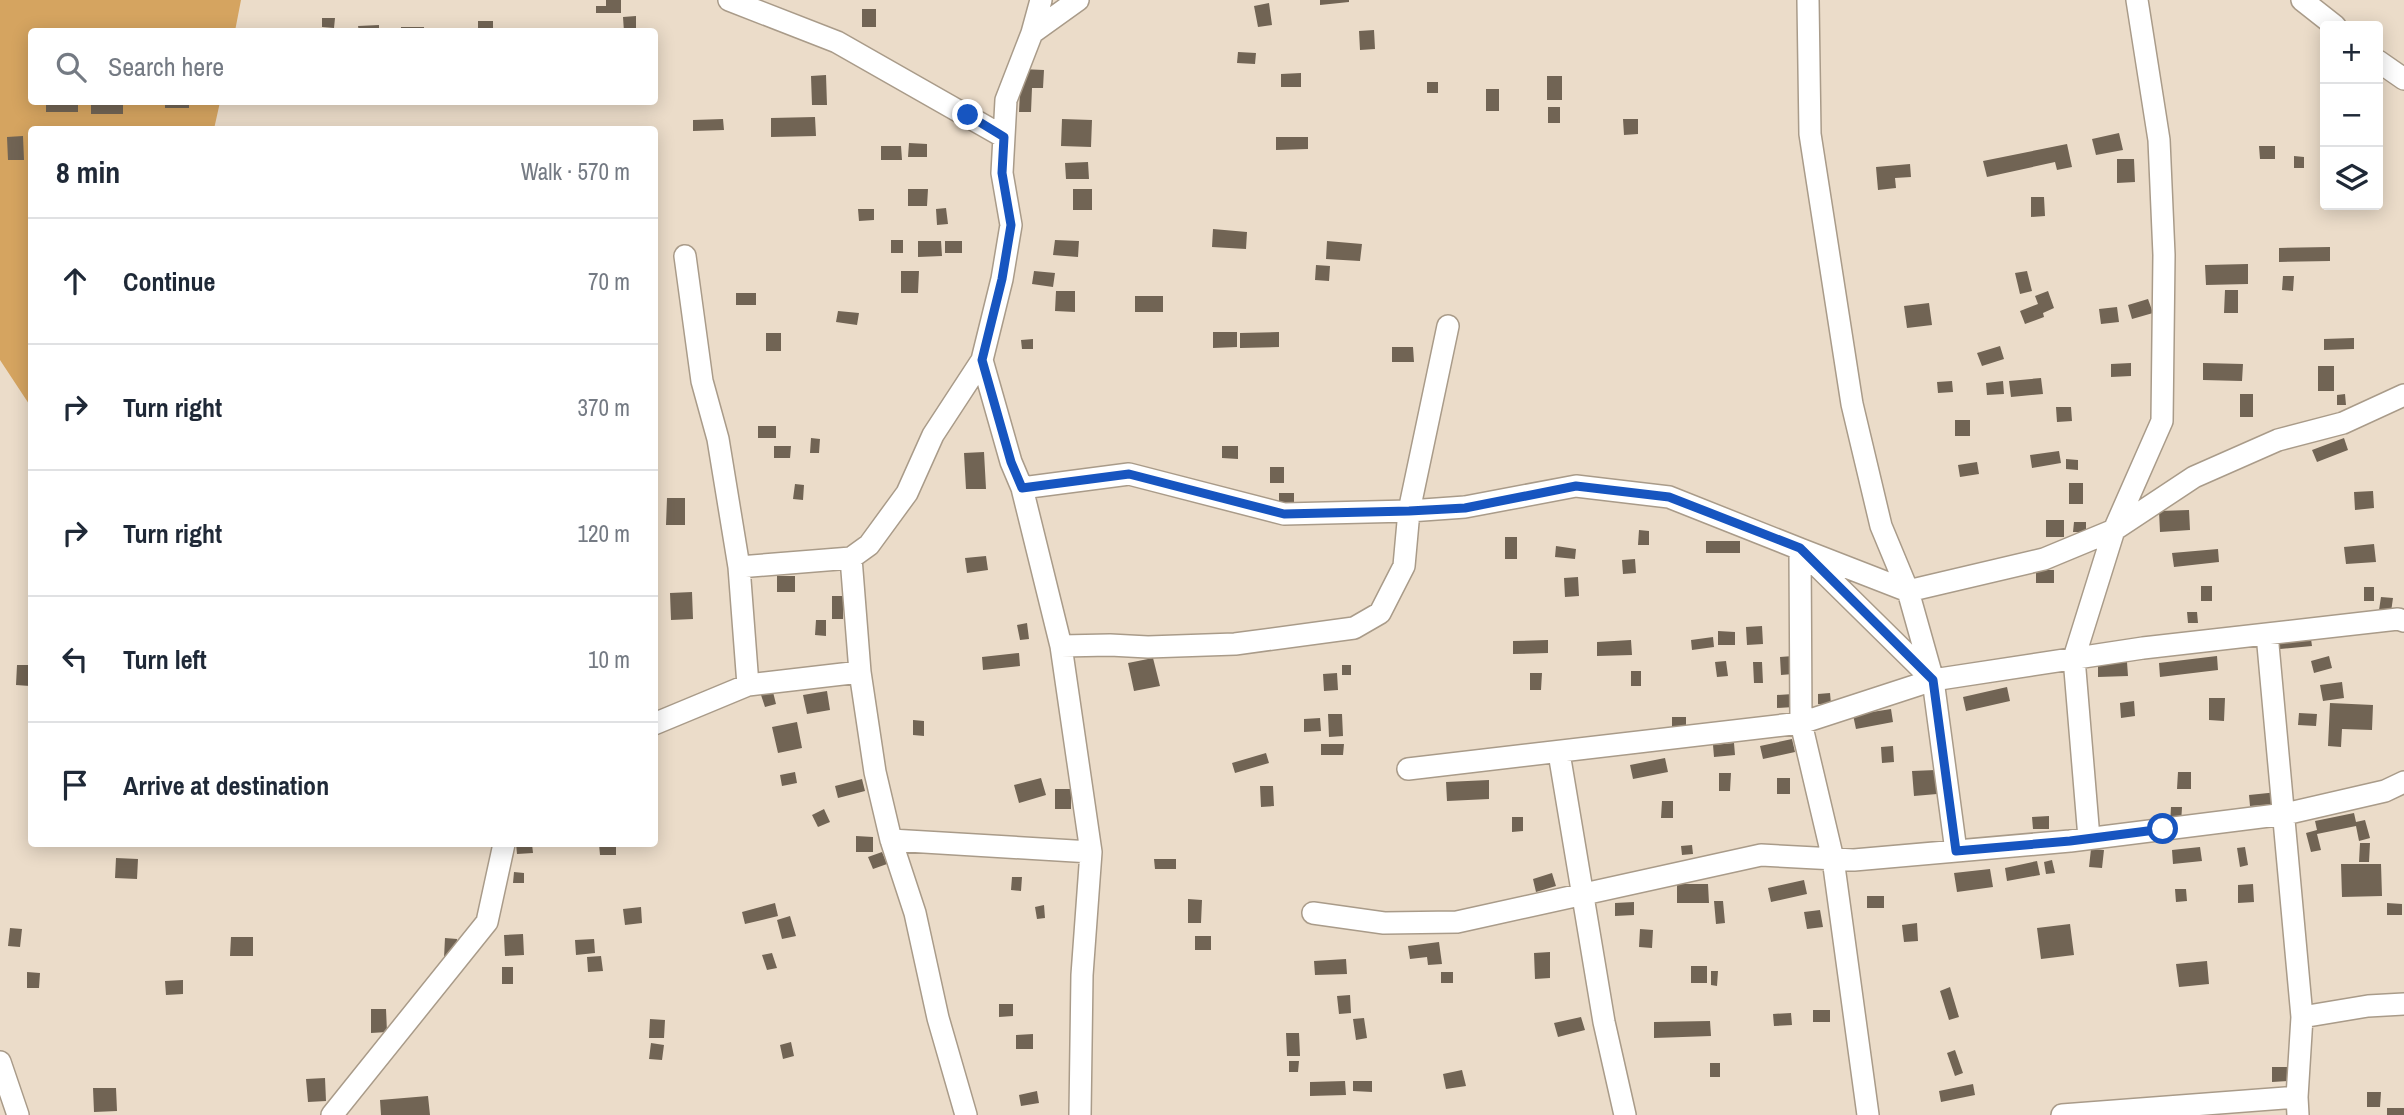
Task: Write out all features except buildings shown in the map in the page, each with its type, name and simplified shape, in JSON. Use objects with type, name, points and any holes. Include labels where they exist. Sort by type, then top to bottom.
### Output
[{"type":"street","points":[[729,0],[836,42],[1004,137]]},
{"type":"street","points":[[739,567],[851,558],[869,545],[907,494],[933,435],[982,360],[1002,279],[1011,225],[1002,173],[1006,100],[1032,33],[1041,0]]},
{"type":"street","points":[[1032,33],[1078,0]]},
{"type":"street","points":[[1808,0],[1810,134],[1852,404],[1881,526],[1908,591],[1933,680],[1956,851]]},
{"type":"street","points":[[2089,838],[2074,658],[2114,530],[2162,421],[2164,255],[2159,140],[2137,0]]},
{"type":"street","points":[[2302,0],[2329,21]]},
{"type":"street","points":[[2383,64],[2404,79]]},
{"type":"street","points":[[685,256],[702,381],[718,439],[739,567],[748,685]]},
{"type":"street","points":[[1061,646],[1235,644],[1354,628],[1380,613],[1404,566],[1409,511],[1448,326]]},
{"type":"street","points":[[982,360],[1011,462],[1022,488],[1061,646],[1091,852],[1082,975],[1080,1115]]},
{"type":"street","points":[[1022,488],[1129,474],[1284,514],[1465,508],[1576,486],[1669,497],[1908,591],[2045,559],[2114,530],[2194,477],[2278,440],[2343,423],[2404,395]]},
{"type":"street","points":[[1800,548],[1933,680]]},
{"type":"street","points":[[1800,548],[1801,723],[1833,859],[1868,1115]]},
{"type":"street","points":[[851,558],[860,672],[875,772],[891,840],[915,913],[939,1018],[966,1115]]},
{"type":"street","points":[[1408,769],[1801,723],[1933,680],[2074,658],[2267,634],[2402,622]]},
{"type":"street","points":[[2062,1115],[2297,1106],[2302,1017],[2267,634]]},
{"type":"street","points":[[658,722],[748,685],[860,672]]},
{"type":"street","points":[[1559,753],[1604,1022],[1625,1115]]},
{"type":"street","points":[[1313,913],[1384,923],[1457,922],[1761,855],[1854,860],[2089,838],[2285,814],[2385,791],[2404,782]]},
{"type":"street","points":[[891,840],[1091,852]]},
{"type":"street","points":[[332,1115],[487,922],[503,847]]},
{"type":"street","points":[[2302,1017],[2368,1006],[2404,1004]]},
{"type":"street","points":[[0,1062],[18,1115]]},
{"type":"shaded area","points":[[0,0],[241,0],[236,28],[28,28],[28,105],[219,105],[215,126],[28,126],[28,402],[0,360]]},
{"type":"route","points":[[968,115],[1004,137],[1002,173],[1011,225],[1002,279],[982,360],[1011,462],[1022,488],[1129,474],[1284,514],[1465,508],[1576,486],[1669,497],[1800,548],[1933,680],[1956,851],[2070,841],[2163,829]]}]
